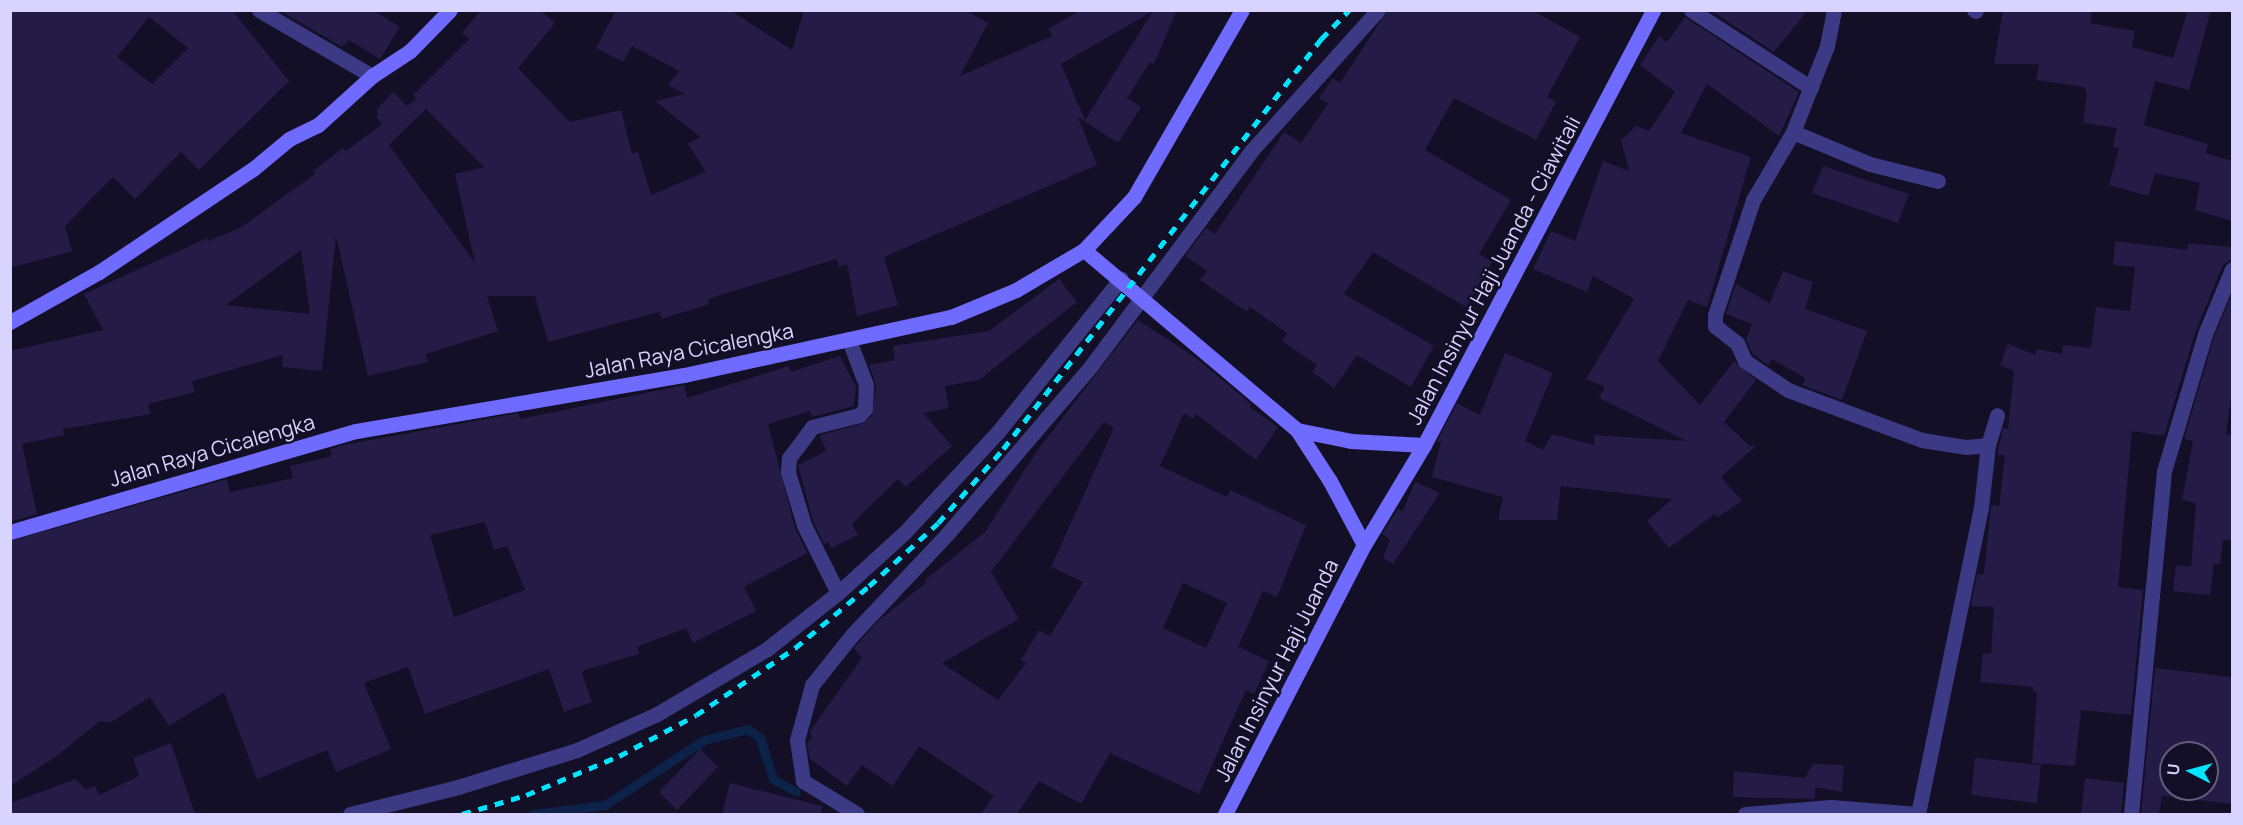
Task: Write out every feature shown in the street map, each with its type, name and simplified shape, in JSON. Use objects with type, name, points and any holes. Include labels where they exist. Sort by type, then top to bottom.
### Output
[{"type":"main road","points":[[10,322],[99,272],[254,169],[289,139],[318,125],[372,76],[410,51],[450,10]]},
{"type":"main road","name":"Jalan Raya Cicalengka","points":[[10,532],[356,431],[684,375],[951,317],[1016,291],[1084,250],[1134,196],[1242,10]]},
{"type":"main road","name":"Jalan Insinyur Haji Juanda - Ciawitali","points":[[1364,545],[1424,445],[1653,10]]},
{"type":"main road","points":[[1084,250],[1121,278],[1297,430],[1330,481],[1364,545]]},
{"type":"main road","points":[[1297,430],[1351,441],[1424,445]]},
{"type":"main road","name":"Jalan Insinyur Haji Juanda","points":[[1225,814],[1364,545]]},
{"type":"street","points":[[259,10],[372,76]]},
{"type":"street","points":[[857,814],[843,802],[803,781],[797,740],[813,685],[852,635],[948,533],[1091,366],[1140,296],[1252,150],[1378,10]]},
{"type":"street","points":[[1691,10],[1811,88]]},
{"type":"street","points":[[1834,10],[1827,46],[1793,132],[1753,200],[1715,315],[1715,326],[1737,343],[1745,361],[1788,390],[1922,440],[1966,447],[1988,445]]},
{"type":"street","points":[[1793,132],[1870,164],[1938,181]]},
{"type":"street","points":[[2131,814],[2164,471],[2205,334],[2232,269]]},
{"type":"street","points":[[350,814],[458,787],[577,750],[657,714],[767,649],[838,593],[904,533],[998,433],[1121,278]]},
{"type":"street","points":[[838,593],[804,525],[788,472],[789,458],[812,427],[859,415],[865,409],[866,385],[849,339]]},
{"type":"street","points":[[1745,814],[1831,807],[1918,814],[1981,508],[1988,445],[1997,415]]},
{"type":"building","points":[[10,10],[232,10],[289,81],[199,170],[181,152],[135,199],[113,177],[65,226],[72,251],[10,268]],"holes":[[[149,17],[188,48],[152,84],[117,57]]]},
{"type":"building","points":[[279,10],[373,10],[400,27],[380,59],[349,40],[342,47]]},
{"type":"building","points":[[481,10],[540,10],[555,23],[518,68],[570,122],[621,110],[632,154],[638,152],[651,195],[706,172],[688,144],[700,137],[655,101],[685,94],[668,85],[679,71],[632,46],[623,62],[596,48],[616,10],[730,10],[792,50],[804,10],[965,10],[988,23],[960,76],[1052,36],[1048,29],[1081,10],[1177,10],[1154,64],[1150,62],[1127,98],[1141,107],[1118,143],[1078,117],[1097,165],[884,257],[898,305],[857,316],[847,264],[839,267],[836,259],[708,299],[709,304],[662,319],[659,312],[548,342],[535,296],[487,296],[498,331],[426,354],[428,362],[368,376],[336,236],[322,371],[282,367],[283,355],[192,381],[195,392],[148,404],[151,414],[63,429],[64,435],[22,444],[37,514],[10,522],[10,351],[103,330],[84,294],[207,238],[208,241],[240,228],[315,174],[313,171],[343,148],[346,151],[382,124],[377,118],[377,109],[393,92],[407,106],[416,99],[413,95],[469,39],[462,33]],"holes":[[[1153,11],[1085,120],[1061,64]],[[426,109],[484,167],[455,174],[475,263],[389,145]],[[301,250],[310,314],[226,305]]]},
{"type":"building","points":[[1388,10],[1532,10],[1580,37],[1547,97],[1556,102],[1536,140],[1454,98],[1425,150],[1511,200],[1479,254],[1492,262],[1466,307],[1373,252],[1344,294],[1434,346],[1411,387],[1357,355],[1334,388],[1312,372],[1317,365],[1282,341],[1287,333],[1250,307],[1247,312],[1200,280],[1207,271],[1185,256],[1206,228],[1215,234],[1284,132],[1301,143],[1328,104],[1319,98],[1333,78],[1340,83]]},
{"type":"building","points":[[1710,10],[1808,10],[1774,52]]},
{"type":"building","points":[[2003,10],[2092,10],[2090,23],[2135,31],[2132,47],[2173,58],[2188,10],[2211,10],[2189,90],[2155,81],[2144,125],[2208,144],[2206,153],[2232,161],[2232,221],[2195,210],[2200,183],[2155,173],[2148,196],[2109,185],[2119,148],[2113,147],[2117,128],[2083,123],[2087,92],[2084,87],[2036,80],[2039,64],[1994,64]]},
{"type":"building","points":[[1685,17],[1799,92],[1779,136],[1707,84],[1681,133],[1751,157],[1707,307],[1688,300],[1658,361],[1700,405],[1734,361],[1756,380],[1724,422],[1749,445],[1756,446],[1721,477],[1742,501],[1718,517],[1715,514],[1669,548],[1647,521],[1672,499],[1561,486],[1557,520],[1498,520],[1503,497],[1432,477],[1441,442],[1437,441],[1457,403],[1480,415],[1505,353],[1553,373],[1525,441],[1543,450],[1552,434],[1594,445],[1594,435],[1687,441],[1599,398],[1605,387],[1586,379],[1634,299],[1593,276],[1587,292],[1533,269],[1551,231],[1575,241],[1603,161],[1629,171],[1621,140],[1636,126],[1649,131],[1675,92],[1640,65],[1659,36],[1667,42]]},
{"type":"building","points":[[1823,166],[1909,194],[1898,223],[1812,193]]},
{"type":"building","points":[[2115,241],[2187,250],[2188,243],[2232,247],[2232,259],[2223,265],[2196,330],[2164,436],[2132,431],[2118,587],[2143,590],[2131,715],[2081,710],[2075,766],[2032,763],[2037,693],[2033,692],[2033,687],[1980,682],[1983,653],[1991,654],[1994,607],[1971,606],[1977,574],[1984,574],[1991,505],[1999,506],[2005,455],[1997,455],[2003,428],[2008,429],[2014,371],[2000,365],[2008,344],[2035,355],[2036,349],[2062,354],[2063,345],[2091,348],[2096,307],[2130,311],[2135,267],[2113,265]]},
{"type":"building","points":[[1783,271],[1813,282],[1805,309],[1867,331],[1842,400],[1802,385],[1805,378],[1772,359],[1768,365],[1753,354],[1746,340],[1752,324],[1726,314],[1736,284],[1770,303]]},
{"type":"building","points":[[1059,279],[1077,302],[979,380],[945,386],[949,408],[923,413],[952,446],[906,487],[898,479],[852,524],[858,535],[831,548],[828,542],[824,544],[813,521],[798,465],[826,451],[820,435],[861,424],[872,416],[876,385],[869,365],[895,360],[893,346],[989,331]]},
{"type":"building","points":[[2232,293],[2232,391],[2226,434],[2232,435],[2232,541],[2223,540],[2220,564],[2214,564],[2210,595],[2173,591],[2176,565],[2191,567],[2196,503],[2182,500],[2193,441],[2184,439],[2214,337]]},
{"type":"building","points":[[1138,320],[1196,358],[1251,404],[1249,407],[1278,427],[1256,460],[1196,414],[1193,419],[1184,413],[1160,466],[1227,497],[1230,490],[1306,525],[1277,597],[1263,591],[1238,647],[1269,661],[1254,694],[1246,690],[1199,794],[1110,753],[1081,804],[1039,781],[1017,814],[981,814],[994,796],[919,746],[893,786],[862,765],[847,786],[810,759],[807,744],[812,738],[810,731],[862,658],[854,648],[879,620],[985,532],[1037,451]],"holes":[[[1104,422],[1114,428],[1051,567],[1083,582],[1050,636],[1039,630],[1021,660],[1026,663],[998,700],[942,663],[1019,619],[991,572]],[[1183,583],[1227,603],[1206,648],[1163,628]]]},
{"type":"building","points":[[840,356],[856,387],[854,406],[812,417],[810,411],[768,424],[795,528],[807,553],[744,587],[756,611],[693,643],[686,628],[637,647],[639,654],[585,670],[582,673],[592,702],[564,712],[549,669],[425,714],[408,667],[364,683],[391,749],[336,772],[327,750],[257,779],[224,692],[169,726],[150,697],[110,723],[100,721],[54,758],[10,786],[10,541],[227,479],[230,492],[293,478],[290,466],[332,456],[330,449],[343,445],[518,413],[520,419],[684,385],[687,398],[789,366],[791,372]],"holes":[[[485,522],[494,550],[507,546],[525,590],[454,617],[430,535]]]},
{"type":"building","points":[[1415,482],[1440,493],[1393,564],[1383,558],[1390,540],[1382,534],[1398,509],[1403,511]]},
{"type":"building","points":[[2155,668],[2232,677],[2232,804],[2206,801],[2219,801],[2219,741],[2159,741],[2159,801],[2161,801],[2159,814],[2141,814]]},
{"type":"building","points":[[171,743],[195,814],[10,814],[10,803],[76,779],[85,789],[95,786],[99,795],[139,776],[133,758]]},
{"type":"building","points":[[700,749],[718,767],[677,810],[659,792]]},
{"type":"building","points":[[1975,758],[2041,765],[2037,803],[1971,795]]},
{"type":"building","points":[[1813,764],[1844,765],[1842,792],[1815,787],[1815,799],[1733,797],[1734,771],[1805,778]]},
{"type":"building","points":[[2085,778],[2124,783],[2121,814],[2081,814]]},
{"type":"building","points":[[730,783],[822,806],[821,814],[722,814]]},
{"type":"waterway","points":[[533,814],[605,805],[704,740],[748,729],[760,738],[773,779],[796,792]]},
{"type":"railway","points":[[462,814],[526,795],[619,756],[696,715],[795,648],[869,586],[938,523],[1003,449],[1321,39],[1349,10]]}]
